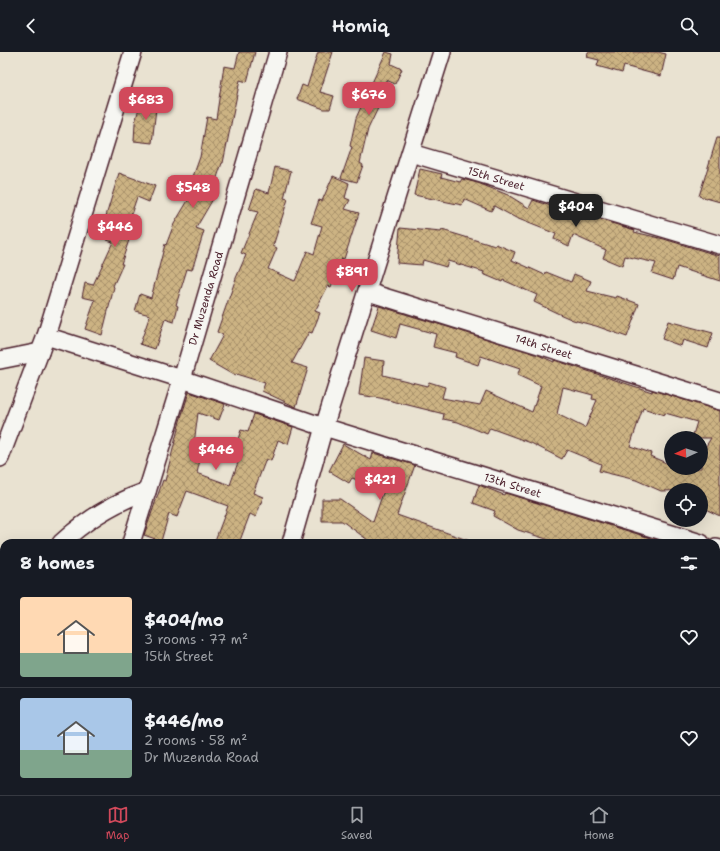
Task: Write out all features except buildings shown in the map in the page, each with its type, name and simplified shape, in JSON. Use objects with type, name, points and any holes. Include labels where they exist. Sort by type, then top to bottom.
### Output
[{"type":"street","points":[[0,458],[43,344],[133,52]]},
{"type":"street","name":"Dr Muzenda Road","points":[[132,539],[182,379],[278,52]]},
{"type":"street","points":[[292,539],[324,426],[368,292],[442,52]]},
{"type":"street","name":"15th Street","points":[[411,153],[720,245]]},
{"type":"street","name":"14th Street","points":[[368,292],[720,402]]},
{"type":"street","points":[[0,360],[43,344]]},
{"type":"street","name":"13th Street","points":[[43,344],[182,379],[324,426],[688,539]]},
{"type":"street","points":[[66,539],[86,522],[126,498],[147,491]]}]
